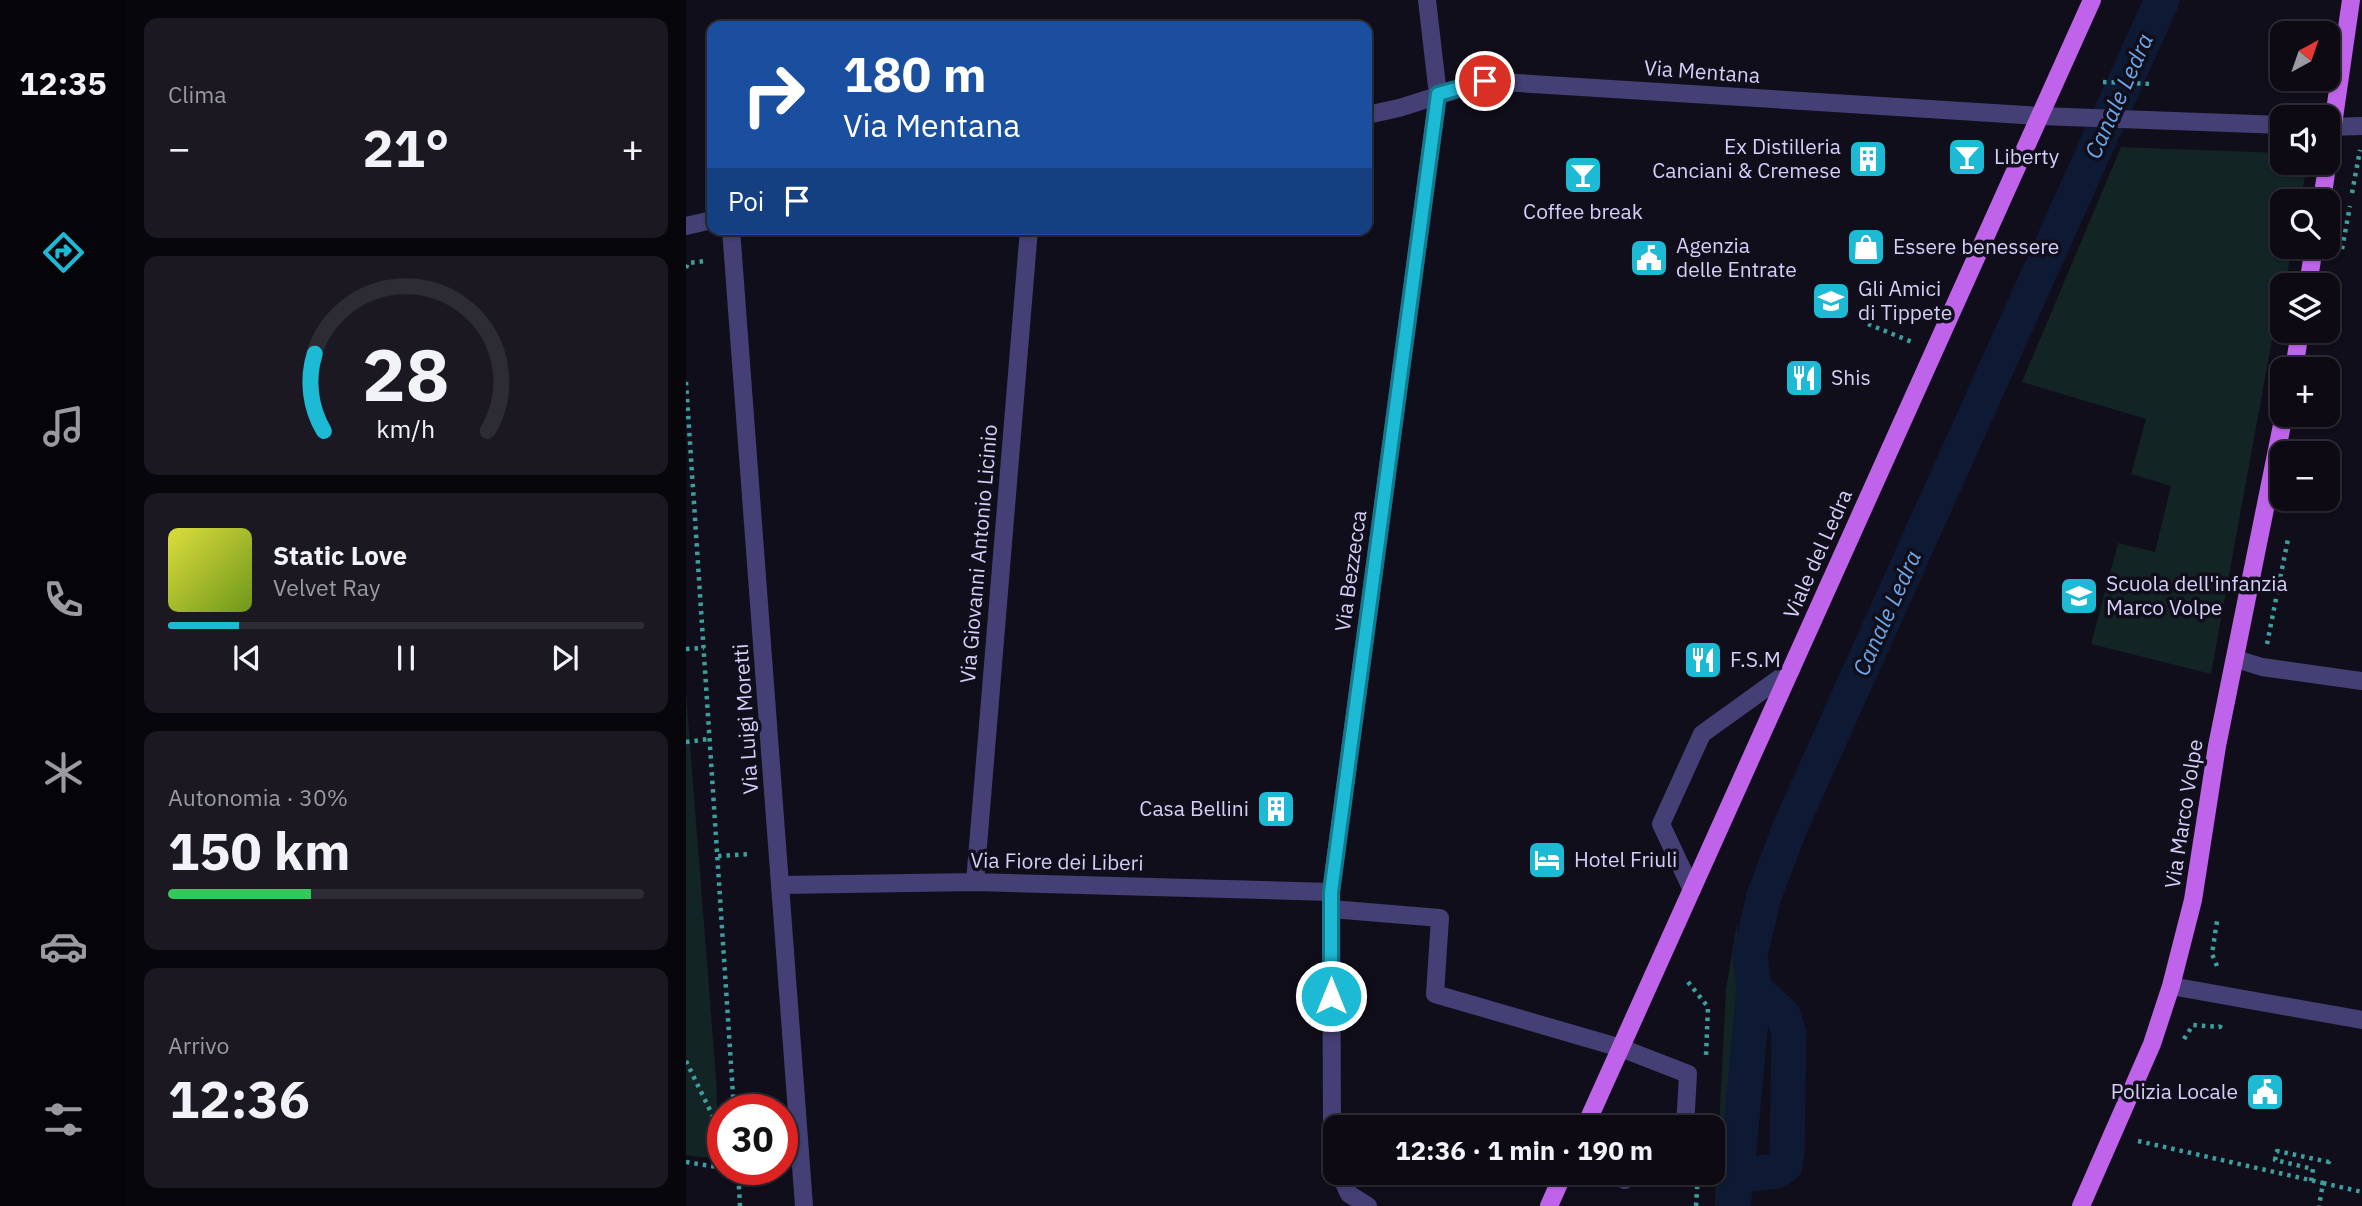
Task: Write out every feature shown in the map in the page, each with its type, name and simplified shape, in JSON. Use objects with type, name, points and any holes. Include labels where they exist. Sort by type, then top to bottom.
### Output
[{"type":"main road","name":"Viale del Ledra","points":[[1590,1115],[2092,0]]},
{"type":"main road","points":[[2334,105],[2351,0]]},
{"type":"main road","name":"Via Marco Volpe","points":[[2081,1206],[2152,1044],[2171,986],[2193,900],[2217,746],[2282,427]]},
{"type":"main road","points":[[1549,1206],[1558,1185]]},
{"type":"street","name":"Via Bezzecca","points":[[1332,1115],[1331,900],[1438,94],[1427,0]]},
{"type":"street","name":"Via Mentana","points":[[1372,114],[1485,81],[2039,116],[2270,125]]},
{"type":"street","points":[[2340,127],[2362,126]]},
{"type":"street","points":[[686,226],[707,221]]},
{"type":"street","name":"Via Luigi Moretti","points":[[731,235],[804,1206]]},
{"type":"street","name":"Via Giovanni Antonio Licinio","points":[[975,882],[1029,235]]},
{"type":"street","points":[[2236,659],[2262,667],[2362,681]]},
{"type":"street","points":[[1692,890],[1661,824],[1702,734],[1791,670]]},
{"type":"street","name":"Via Fiore dei Liberi","points":[[781,884],[975,882],[1331,900],[1440,918],[1435,994],[1620,1048]]},
{"type":"street","points":[[2171,986],[2362,1020]]},
{"type":"street","points":[[1620,1048],[1688,1074],[1686,1115]]},
{"type":"street","points":[[1345,1185],[1349,1194],[1368,1206]]},
{"type":"path","points":[[2103,82],[2152,84]]},
{"type":"path","points":[[2340,262],[2362,148]]},
{"type":"path","points":[[686,268],[688,263],[706,261]]},
{"type":"path","points":[[1868,324],[1916,344]]},
{"type":"path","points":[[686,382],[733,1094]]},
{"type":"path","points":[[2265,654],[2291,525]]},
{"type":"path","points":[[686,649],[704,648]]},
{"type":"path","points":[[686,742],[710,739]]},
{"type":"path","points":[[718,856],[752,854]]},
{"type":"path","points":[[2220,907],[2212,954],[2221,971]]},
{"type":"path","points":[[686,1061],[707,1104]]},
{"type":"path","points":[[2138,1141],[2362,1192]]},
{"type":"path","points":[[2311,1181],[2313,1169],[2275,1160],[2277,1151],[2329,1162],[2329,1158]]},
{"type":"path","points":[[686,1162],[707,1165]]},
{"type":"path","points":[[2319,1206],[2323,1183]]},
{"type":"path","points":[[738,1185],[740,1206]]},
{"type":"path","points":[[1696,1206],[1697,1185]]},
{"type":"shaded area","points":[[2121,147],[2270,153],[2270,175],[2305,175],[2303,189],[2270,189],[2270,259],[2290,259],[2287,273],[2270,273],[2271,343],[2211,674],[2091,644],[2118,543],[2155,552],[2171,486],[2131,474],[2146,419],[2022,382]]},
{"type":"shaded area","points":[[686,693],[717,1094],[707,1094],[707,1158],[686,1155]]},
{"type":"shaded area","points":[[1737,924],[1737,1035],[1729,1206],[1715,1206],[1716,1185],[1725,1185],[1725,1115],[1720,1115],[1726,989]]},
{"type":"waterway","name":"Canale Ledra","points":[[1733,1206],[1736,1181],[1741,1175],[1777,1171],[1785,1165],[1787,1152],[1789,1033],[1783,1015],[1754,988],[1750,955],[1764,896],[1791,825],[2162,0]]},
{"type":"waterway","points":[[1736,1181],[1754,988]]},
{"type":"place","name":"Liberty","points":[[1967,157]]},
{"type":"place","name":"Ex Distilleria Canciani & Cremese","points":[[1868,159]]},
{"type":"place","name":"Coffee break","points":[[1583,175]]},
{"type":"place","name":"Essere benessere","points":[[1866,247]]},
{"type":"place","name":"Agenzia delle Entrate","points":[[1649,258]]},
{"type":"place","name":"Gli Amici di Tippete","points":[[1831,301]]},
{"type":"place","name":"Shis","points":[[1804,378]]},
{"type":"place","name":"Scuola dell'infanzia Marco Volpe","points":[[2079,596]]},
{"type":"place","name":"F.S.M","points":[[1703,660]]},
{"type":"place","name":"Casa Bellini","points":[[1276,809]]},
{"type":"place","name":"Hotel Friuli","points":[[1547,860]]},
{"type":"place","name":"Polizia Locale","points":[[2265,1092]]},
{"type":"route","points":[[1331,996],[1331,892],[1438,94],[1485,81]]}]
